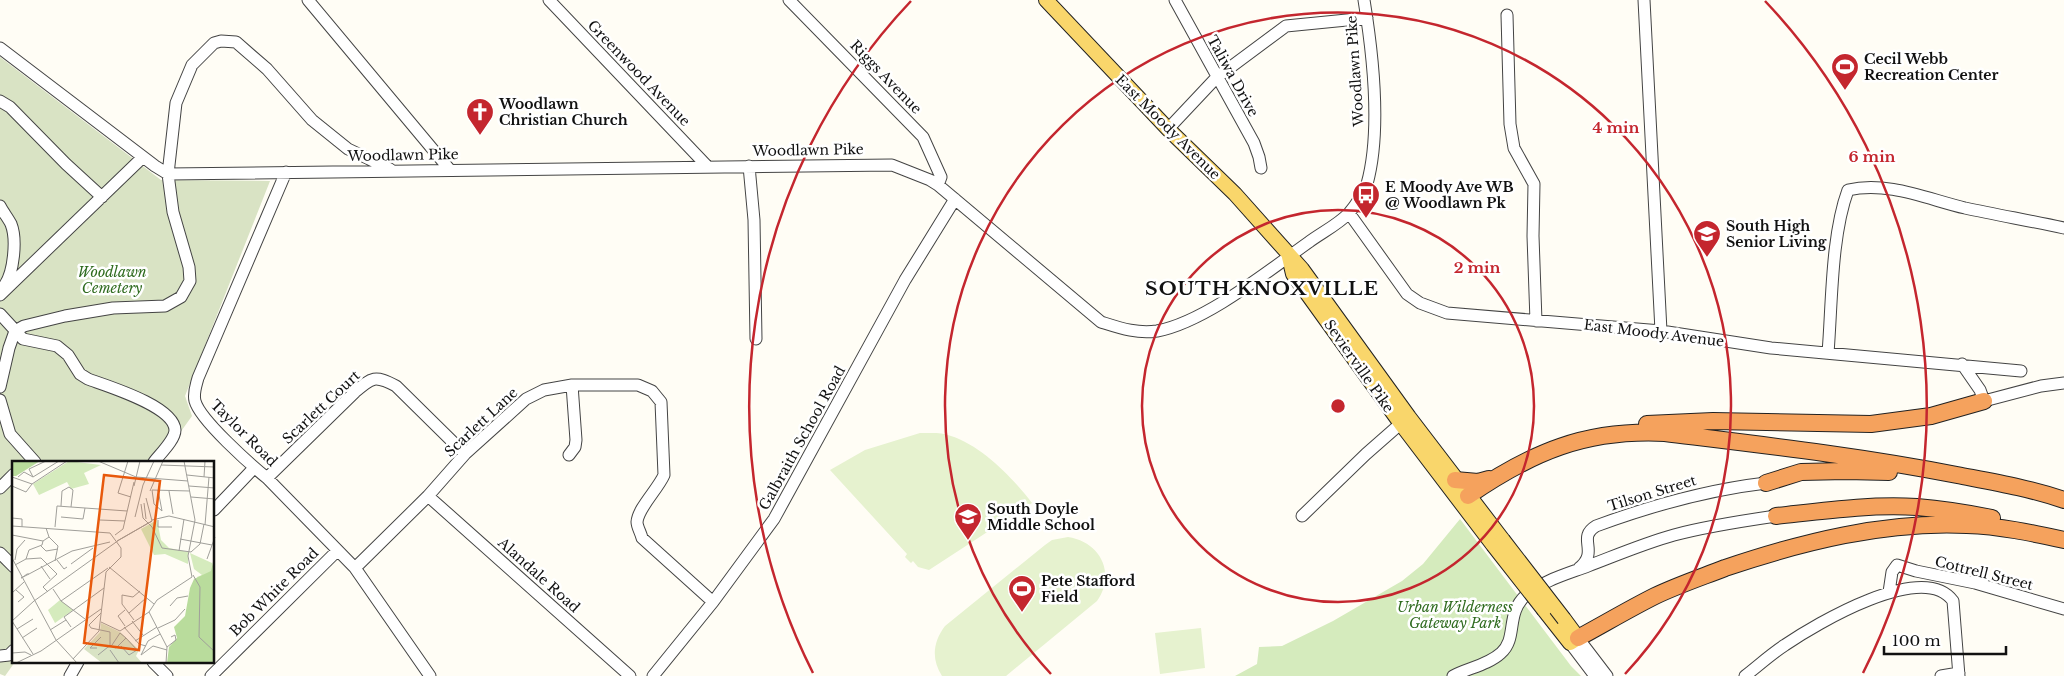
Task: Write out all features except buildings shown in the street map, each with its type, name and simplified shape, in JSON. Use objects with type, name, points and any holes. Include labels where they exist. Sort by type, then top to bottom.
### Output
[{"type":"highway","points":[[1455,480],[1484,482],[1547,451],[1621,428],[1668,422],[1887,423],[1931,416],[1984,400]]},
{"type":"highway","points":[[1598,436],[1638,432],[1665,433],[1863,458],[2001,484],[2064,500]]},
{"type":"highway","points":[[1766,483],[1801,472],[1867,471],[2001,484]]},
{"type":"highway","points":[[1464,499],[1503,474]]},
{"type":"highway","points":[[1776,516],[1858,508],[1924,508],[2029,526],[2064,539]]},
{"type":"highway","points":[[1574,641],[1654,596],[1678,585],[1757,558],[1816,541],[1904,528],[1943,525],[1996,527],[2064,539]]},
{"type":"main road","name":"East Moody Avenue","points":[[1046,0],[1168,130],[1235,194],[1289,256]]},
{"type":"main road","name":"Sevierville Pike","points":[[1289,256],[1302,269],[1404,421],[1498,543],[1544,610],[1574,641]]},
{"type":"main road","name":"Sevierville Pike","points":[[1404,421],[1455,480],[1464,499]]},
{"type":"main road","name":"Sevierville Pike","points":[[1498,543],[1564,619],[1574,641]]},
{"type":"street","points":[[308,0],[450,170]]},
{"type":"street","name":"Greenwood Avenue","points":[[549,0],[707,166]]},
{"type":"street","name":"Riggs Avenue","points":[[790,0],[924,137],[941,177],[938,185]]},
{"type":"street","name":"Taliwa Drive","points":[[1175,0],[1216,78],[1254,144],[1261,168]]},
{"type":"street","name":"Woodlawn Pike","points":[[168,174],[892,165],[938,185],[1101,322],[1129,331],[1155,331],[1165,329],[1207,312],[1349,213],[1366,186],[1373,152],[1375,110],[1364,0]]},
{"type":"street","points":[[1644,0],[1661,331]]},
{"type":"street","points":[[1507,15],[1510,124],[1514,148],[1534,184],[1533,236],[1536,321]]},
{"type":"street","points":[[1168,130],[1216,78],[1286,26],[1367,18]]},
{"type":"street","points":[[0,387],[14,331],[24,326],[65,316],[113,308],[165,306],[181,297],[190,281],[189,266],[173,212],[168,174],[176,103],[192,65],[214,43],[221,41],[236,42],[268,69],[312,120],[348,149],[393,171]]},
{"type":"street","points":[[0,48],[168,174]]},
{"type":"street","points":[[0,101],[10,107],[66,164],[102,197]]},
{"type":"street","points":[[0,293],[143,157]]},
{"type":"street","points":[[749,166],[754,220],[756,339]]},
{"type":"street","name":"Taylor Road","points":[[286,172],[198,378],[194,391],[195,402],[201,414],[254,468],[268,478],[355,568],[430,676]]},
{"type":"street","points":[[1828,353],[1837,238],[1842,207],[1848,190],[1862,187],[1883,187],[1965,208],[2064,228]]},
{"type":"street","name":"Galbraith School Road","points":[[653,676],[713,602],[774,519],[905,280],[955,199]]},
{"type":"street","points":[[0,206],[11,225],[16,260],[21,264],[28,265],[35,261]]},
{"type":"street","name":"East Moody Avenue","points":[[1349,213],[1401,287],[1420,303],[1447,313],[1661,331],[1771,348],[1962,364],[2021,371]]},
{"type":"street","points":[[0,293],[10,278],[14,252]]},
{"type":"street","points":[[0,314],[23,339],[58,346],[68,355],[80,374],[88,379],[145,400],[166,416],[174,426],[175,431],[173,437],[155,461]]},
{"type":"street","points":[[1962,364],[1980,390],[1984,400],[2041,386],[2064,383]]},
{"type":"street","name":"Scarlett Court","points":[[268,478],[355,392],[370,380],[377,378],[396,386],[465,454]]},
{"type":"street","name":"Scarlett Lane","points":[[355,568],[428,496],[465,454],[526,399],[544,390],[572,386],[638,385],[652,391],[661,402],[664,475],[640,513],[637,523],[642,538],[713,602]]},
{"type":"street","points":[[568,455],[574,447],[576,440],[572,386]]},
{"type":"street","points":[[0,400],[10,434],[30,461]]},
{"type":"street","points":[[1302,516],[1366,454],[1404,421]]},
{"type":"street","points":[[215,509],[254,468]]},
{"type":"street","points":[[0,488],[12,476]]},
{"type":"street","name":"Tilson Street","points":[[1590,552],[1587,536],[1590,530],[1596,526],[1670,501],[1724,489],[1766,483]]},
{"type":"street","name":"Alandale Road","points":[[428,496],[630,676]]},
{"type":"street","points":[[1453,676],[1500,654],[1509,640],[1515,609],[1525,596],[1544,584],[1579,568],[1675,535],[1776,516]]},
{"type":"street","name":"Bob White Road","points":[[211,676],[337,551]]},
{"type":"street","points":[[1579,568],[1587,560],[1590,552],[1595,556],[1606,558]]},
{"type":"street","points":[[0,553],[12,565]]},
{"type":"street","name":"Cottrell Street","points":[[1889,592],[1892,572],[1898,565],[1916,571],[1974,583],[2064,610]]},
{"type":"street","points":[[1745,676],[1784,646],[1826,620],[1889,592],[1920,587],[1941,591],[1951,597],[1955,605],[1959,675],[1941,676]]},
{"type":"street","name":"Sevierville Pike","points":[[1574,641],[1594,676]]},
{"type":"street","name":"Sevierville Pike","points":[[1574,641],[1607,676]]},
{"type":"street","points":[[0,656],[9,655],[12,652]]},
{"type":"street","points":[[70,676],[77,664]]},
{"type":"street","points":[[155,664],[167,676]]},
{"type":"green space","name":"Woodlawn Cemetery","points":[[0,57],[161,180],[270,181],[185,396],[192,416],[160,461],[12,461],[12,664],[14,664],[5,676],[0,674]]},
{"type":"green space","points":[[920,433],[948,435],[974,447],[1006,473],[1032,503],[929,570],[918,567],[913,561],[911,563],[905,557],[907,554],[830,470],[865,450]]},
{"type":"green space","name":"Urban Wilderness Gateway Park","points":[[1460,519],[1571,666],[1581,676],[1235,676],[1257,664],[1259,647],[1282,646],[1333,621],[1402,581],[1423,564]]},
{"type":"green space","name":"Pete Stafford Field","points":[[1068,537],[1089,545],[1097,552],[1102,561],[1105,570],[1105,580],[1103,591],[1097,601],[1006,676],[942,676],[936,663],[935,651],[938,638],[945,626],[1045,545],[1052,540]]},
{"type":"green space","points":[[1201,628],[1205,668],[1160,674],[1155,633]]},
{"type":"place","name":"Cecil Webb Recreation Center","points":[[1845,91]]},
{"type":"place","name":"Woodlawn Christian Church","points":[[480,136]]},
{"type":"place","name":"E Moody Ave WB @ Woodlawn Pk","points":[[1366,219]]},
{"type":"place","name":"South High Senior Living","points":[[1707,258]]},
{"type":"place","name":"South Doyle Middle School","points":[[968,541]]},
{"type":"place","name":"Pete Stafford Field","points":[[1022,613]]},
{"type":"district","name":"SOUTH KNOXVILLE","points":[[1262,288]]}]
